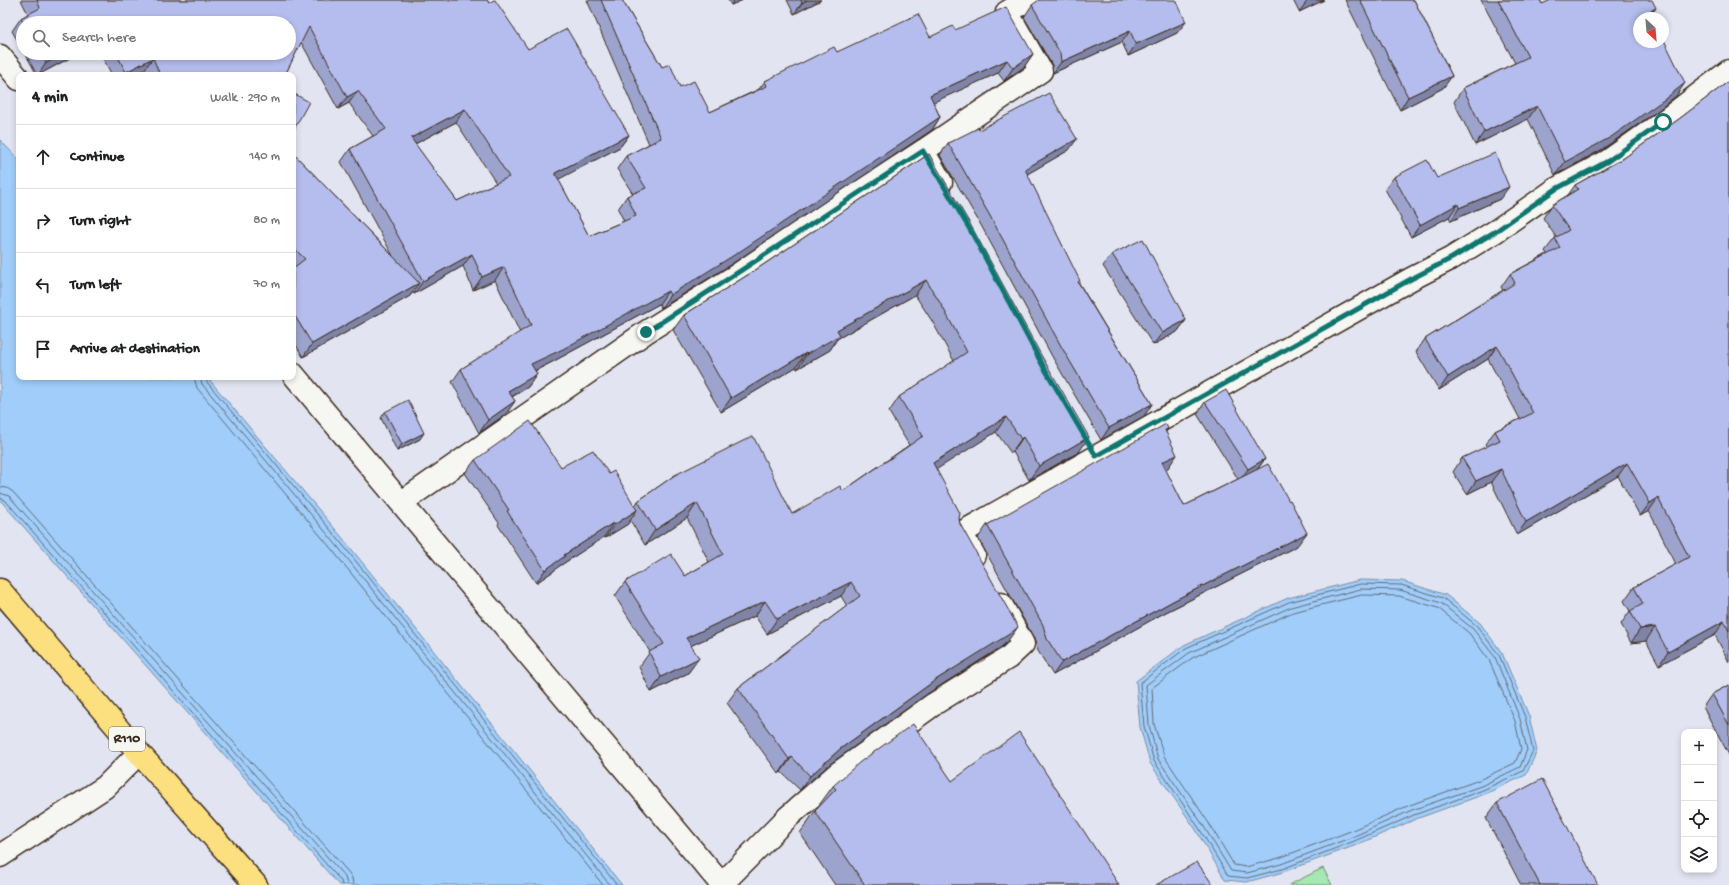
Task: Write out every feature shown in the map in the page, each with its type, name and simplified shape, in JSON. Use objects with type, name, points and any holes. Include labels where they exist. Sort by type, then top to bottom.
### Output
[{"type":"main road","name":"R110","points":[[0,590],[139,753],[256,885]]},
{"type":"street","points":[[402,502],[646,332],[737,275],[1041,71],[1008,12],[1028,0]]},
{"type":"street","points":[[0,56],[16,75]]},
{"type":"street","points":[[982,570],[961,533],[1092,449],[1452,258],[1496,231],[1556,189],[1608,161],[1663,122],[1729,71]]},
{"type":"street","points":[[923,151],[951,199]]},
{"type":"street","points":[[296,378],[722,885],[788,817],[837,774],[934,704],[1008,658],[1024,644],[993,589]]},
{"type":"street","points":[[0,856],[105,787],[139,753]]},
{"type":"green space","points":[[1323,868],[1332,885],[1289,885]]},
{"type":"water","points":[[0,140],[16,157],[16,380],[210,380],[341,536],[622,885],[339,885],[0,500]]},
{"type":"water","points":[[1360,580],[1402,581],[1446,595],[1480,623],[1502,653],[1529,716],[1537,751],[1526,775],[1485,794],[1416,819],[1354,846],[1283,872],[1247,882],[1225,880],[1196,830],[1150,763],[1140,727],[1136,681],[1184,645],[1288,598]]},
{"type":"building","points":[[37,0],[487,0],[489,3],[495,0],[528,49],[567,29],[629,135],[555,173],[589,236],[636,216],[627,196],[646,188],[626,156],[661,138],[601,0],[622,0],[662,67],[670,64],[680,87],[694,81],[710,112],[767,86],[765,81],[834,47],[837,52],[918,14],[930,37],[953,26],[955,30],[1006,7],[1033,54],[1013,68],[1007,60],[930,95],[940,117],[739,252],[670,295],[668,291],[563,349],[531,364],[537,374],[508,391],[515,401],[488,420],[461,369],[531,325],[504,267],[482,277],[472,254],[423,281],[350,149],[386,129],[358,91],[347,97],[309,27],[296,53],[296,16],[25,16],[40,8]],"holes":[[[465,109],[509,177],[457,201],[411,138]]]},
{"type":"building","points":[[1039,0],[1176,0],[1186,22],[1136,44],[1130,31],[1061,62],[1060,53],[1032,5]]},
{"type":"building","points":[[1360,0],[1414,0],[1452,76],[1408,97]]},
{"type":"building","points":[[1498,0],[1540,0],[1542,4],[1551,0],[1652,0],[1656,8],[1650,12],[1633,12],[1633,48],[1668,48],[1685,83],[1611,137],[1565,162],[1537,106],[1484,132],[1463,88],[1528,57]]},
{"type":"building","points":[[44,60],[51,60],[46,63]]},
{"type":"building","points":[[120,60],[149,60],[126,72]]},
{"type":"building","points":[[154,60],[292,60],[286,72],[159,72]]},
{"type":"building","points":[[1729,81],[1729,631],[1724,621],[1668,652],[1655,627],[1640,629],[1630,611],[1643,604],[1634,587],[1689,557],[1658,498],[1650,503],[1627,463],[1526,522],[1501,469],[1476,481],[1462,458],[1500,440],[1495,431],[1533,413],[1497,346],[1448,377],[1425,339],[1515,283],[1510,274],[1560,248],[1555,238],[1569,230],[1552,205],[1578,189],[1575,185],[1624,158]]},
{"type":"building","points":[[1049,93],[1077,139],[1025,169],[1080,281],[1078,282],[1152,404],[1109,428],[1061,346],[948,143],[978,128],[979,130]]},
{"type":"building","points":[[296,95],[309,102],[296,126]]},
{"type":"building","points":[[1495,153],[1509,187],[1459,208],[1458,204],[1420,225],[1394,177],[1427,160],[1437,178]]},
{"type":"building","points":[[929,154],[970,224],[1041,355],[1089,437],[1039,466],[1023,437],[1021,439],[1006,417],[933,463],[960,513],[960,524],[1018,627],[1011,633],[937,679],[840,749],[810,776],[792,757],[789,759],[738,688],[860,596],[851,582],[777,619],[765,601],[686,638],[699,658],[661,677],[649,652],[664,644],[625,582],[671,554],[685,576],[723,554],[697,503],[655,530],[638,501],[675,475],[753,436],[792,514],[840,486],[843,491],[923,436],[899,397],[967,352],[926,280],[837,330],[840,335],[807,354],[806,353],[731,398],[684,315],[754,271]]},
{"type":"building","points":[[296,156],[419,283],[312,344],[296,318],[296,266],[305,259],[296,250]]},
{"type":"building","points":[[1143,239],[1186,320],[1162,333],[1112,254]]},
{"type":"building","points":[[1226,390],[1265,459],[1248,469],[1205,402]]},
{"type":"building","points":[[408,400],[424,433],[402,444],[385,412]]},
{"type":"building","points":[[530,421],[561,467],[593,450],[609,474],[614,471],[637,510],[614,525],[613,523],[564,555],[565,556],[545,570],[507,511],[509,510],[475,460]]},
{"type":"building","points":[[1166,424],[1168,429],[1165,430],[1177,455],[1162,462],[1184,506],[1268,464],[1289,501],[1290,500],[1307,533],[1173,601],[1062,662],[1047,639],[1043,625],[987,525]]},
{"type":"building","points":[[1729,685],[1729,725],[1712,694]]},
{"type":"building","points":[[913,724],[952,781],[1019,732],[1119,885],[865,885],[815,811],[836,789],[833,786],[860,762]]},
{"type":"building","points":[[1542,779],[1598,885],[1540,885],[1497,803]]},
{"type":"building","points":[[1197,862],[1213,885],[1156,885]]},
{"type":"route","points":[[646,332],[737,275],[923,151],[972,233],[1042,364],[1096,456],[1411,279],[1452,258],[1496,231],[1556,189],[1608,161],[1663,122]]}]
